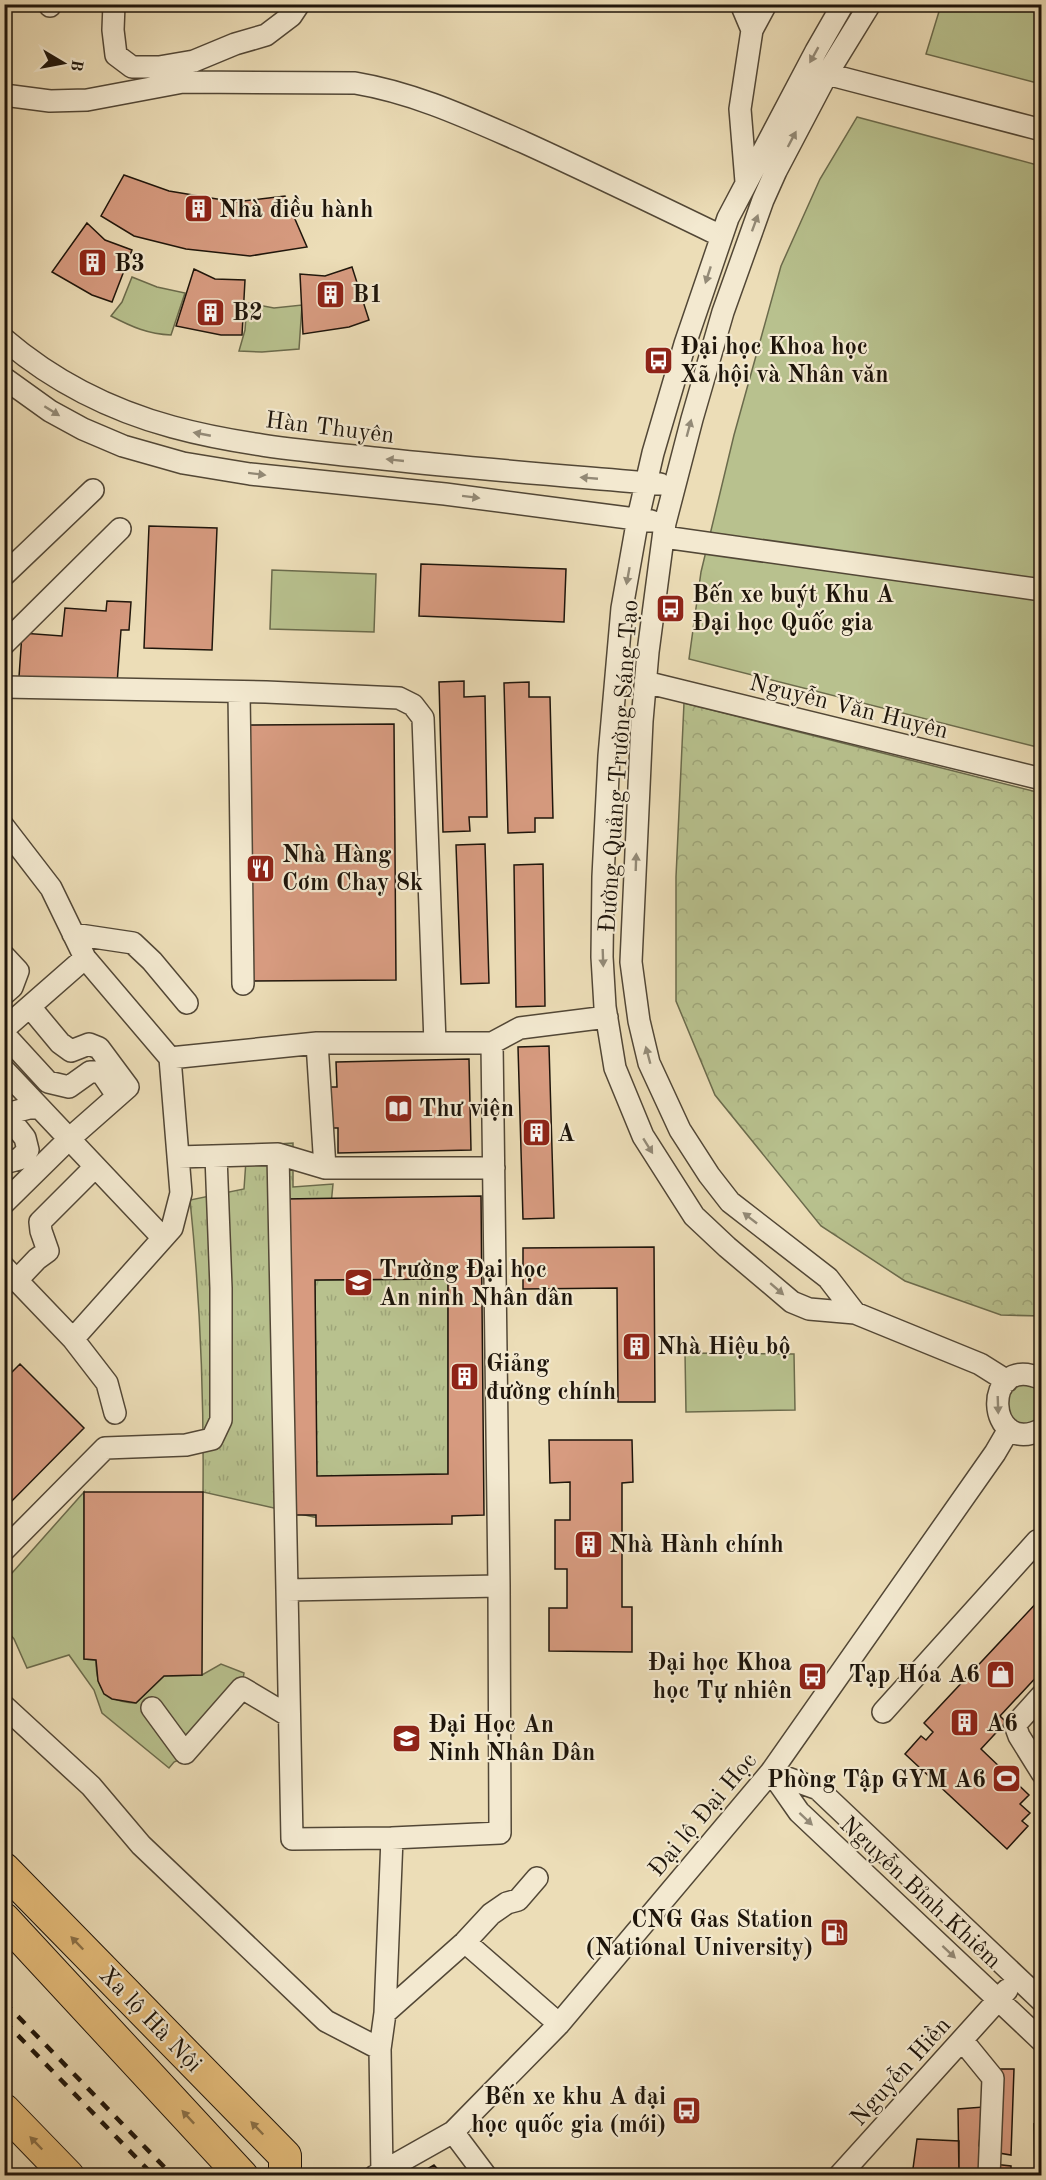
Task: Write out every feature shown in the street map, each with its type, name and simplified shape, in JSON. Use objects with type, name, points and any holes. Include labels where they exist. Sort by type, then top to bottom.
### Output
[{"type":"highway","name":"Xa lộ Hà Nội","points":[[4,1869],[285,2156],[285,2175]]},
{"type":"highway","name":"Xa lộ Hà Nội","points":[[4,1919],[242,2175]]},
{"type":"highway","points":[[4,2110],[68,2175]]},
{"type":"street","points":[[114,4],[113,30],[116,55],[132,67],[159,67],[195,61],[235,44],[266,35],[291,16],[299,4]]},
{"type":"street","points":[[741,4],[752,30]]},
{"type":"street","points":[[766,4],[752,30],[740,109],[746,182],[767,192]]},
{"type":"street","name":"Đường Quảng Trường Sáng Tạo","points":[[843,4],[746,182],[721,236],[685,344],[653,453],[638,518],[622,608],[609,756],[602,957],[607,1017],[615,1068],[642,1136],[694,1216],[727,1247],[792,1302],[808,1309],[855,1313],[980,1364],[1007,1381]]},
{"type":"street","name":"Đường Quảng Trường Sáng Tạo","points":[[855,1313],[828,1278],[730,1202],[709,1175],[681,1130],[649,1063],[639,1021],[631,962],[645,682],[664,530],[675,485],[723,312],[767,192],[827,74],[870,4]]},
{"type":"street","points":[[827,74],[1041,130]]},
{"type":"street","points":[[4,95],[41,100],[87,100],[183,82],[355,83],[380,87],[447,108],[721,236]]},
{"type":"street","name":"Hàn Thuyên","points":[[4,339],[63,382],[100,402],[166,427],[308,451],[481,469],[675,485]]},
{"type":"street","points":[[4,378],[50,411],[83,429],[123,446],[183,463],[293,479],[445,494],[638,518],[664,530],[1041,590]]},
{"type":"street","points":[[4,575],[93,490]]},
{"type":"street","points":[[4,644],[120,529]]},
{"type":"street","name":"Nguyễn Văn Huyên","points":[[645,682],[1041,779]]},
{"type":"street","points":[[4,687],[399,698],[413,705],[423,718],[435,1043]]},
{"type":"street","points":[[239,692],[243,984]]},
{"type":"street","points":[[4,827],[51,888],[85,958],[170,1058],[181,1192],[172,1228],[73,1338]]},
{"type":"street","points":[[73,934],[133,942],[187,1003]]},
{"type":"street","points":[[4,956],[18,971],[12,987],[4,994]]},
{"type":"street","points":[[4,1029],[85,958]]},
{"type":"street","points":[[4,1203],[69,1139],[128,1087],[99,1048],[89,1044],[71,1051],[60,1043],[30,1007]]},
{"type":"street","points":[[170,1058],[317,1043],[492,1043],[520,1028],[607,1017]]},
{"type":"street","points":[[4,1034],[48,1082],[69,1087],[90,1072],[101,1072],[118,1096]]},
{"type":"street","points":[[317,1043],[325,1168]]},
{"type":"street","points":[[278,1154],[292,1839],[392,1838],[500,1833],[492,1043]]},
{"type":"street","points":[[7,1074],[163,1238]]},
{"type":"street","points":[[4,1163],[19,1159],[28,1150],[25,1138],[10,1119],[15,1112],[40,1108]]},
{"type":"street","points":[[178,1157],[278,1154],[325,1168],[494,1168]]},
{"type":"street","points":[[4,1550],[105,1448],[186,1445],[212,1439],[221,1420],[221,1288],[216,1156]]},
{"type":"street","points":[[95,1167],[40,1222],[48,1251],[11,1274],[73,1338],[107,1383],[115,1413]]},
{"type":"street","points":[[1041,1379],[1034,1375],[1024,1374],[1007,1381],[1001,1388],[996,1405],[998,1414],[1010,1429],[1027,1434],[1041,1429]]},
{"type":"street","name":"Đại lộ Đại Học","points":[[379,2174],[453,2132],[559,2024],[771,1773],[1010,1429]]},
{"type":"street","points":[[883,1712],[1037,1541],[1041,1540]]},
{"type":"street","points":[[287,1590],[499,1586]]},
{"type":"street","points":[[152,1708],[185,1753],[242,1688],[290,1716]]},
{"type":"street","points":[[1041,1695],[1015,1725],[1018,1737],[1041,1773]]},
{"type":"street","points":[[4,1706],[91,1786],[141,1845],[326,2021],[380,2049]]},
{"type":"street","name":"Nguyễn Bỉnh Khiêm","points":[[771,1773],[818,1789],[1041,2001]]},
{"type":"street","name":"Nguyễn Bỉnh Khiêm","points":[[771,1773],[799,1812],[1041,2041]]},
{"type":"street","points":[[379,2174],[380,2049],[385,2013],[392,1838]]},
{"type":"street","points":[[385,2013],[465,1942],[491,1914],[507,1902],[518,1900],[537,1878]]},
{"type":"street","points":[[465,1942],[559,2024]]},
{"type":"street","name":"Nguyễn Hiền","points":[[839,2175],[1018,1979]]},
{"type":"street","points":[[962,2040],[993,2078],[989,2175]]},
{"type":"street","points":[[453,2132],[486,2175]]},
{"type":"green space","points":[[941,5],[1041,5],[1041,84],[926,54]]},
{"type":"green space","points":[[857,117],[1041,166],[1041,748],[689,659],[701,572],[734,435],[781,266],[820,179]]},
{"type":"green space","points":[[132,277],[157,287],[185,293],[171,335],[140,329],[111,316],[122,302]]},
{"type":"green space","points":[[247,303],[274,308],[302,305],[299,349],[239,351],[245,330]]},
{"type":"green space","points":[[272,570],[376,574],[374,632],[270,629]]},
{"type":"green space","points":[[684,703],[1041,793],[1041,1316],[1001,1315],[905,1281],[821,1226],[715,1095],[676,1001],[676,877]]},
{"type":"green space","points":[[293,1143],[293,1187],[333,1184],[329,1226],[296,1221],[316,1412],[315,1280],[448,1279],[448,1474],[322,1476],[327,1520],[203,1492],[201,1346],[190,1200],[244,1189],[247,1146]]},
{"type":"green space","points":[[685,1353],[794,1354],[795,1410],[686,1412]]},
{"type":"green space","points":[[1017,1383],[1037,1386],[1041,1390],[1041,1419],[1030,1426],[1010,1420],[1004,1399]]},
{"type":"green space","points":[[84,1492],[84,1659],[96,1660],[98,1679],[104,1692],[117,1700],[136,1703],[164,1676],[202,1675],[221,1664],[244,1673],[238,1710],[209,1730],[192,1754],[174,1762],[169,1768],[102,1713],[94,1690],[69,1655],[27,1668],[14,1639],[5,1628],[4,1582]]},
{"type":"building","name":"Nhà điều hành","points":[[124,175],[169,191],[235,202],[285,196],[307,247],[250,256],[186,249],[134,236],[101,216]]},
{"type":"building","name":"B3","points":[[87,223],[105,240],[132,250],[112,302],[92,295],[52,272]]},
{"type":"building","name":"B1","points":[[352,267],[369,320],[349,327],[303,334],[300,274],[325,276]]},
{"type":"building","name":"B2","points":[[194,269],[215,279],[245,280],[242,335],[221,335],[176,326]]},
{"type":"building","points":[[149,526],[217,528],[212,650],[144,648]]},
{"type":"building","points":[[421,564],[566,569],[564,622],[419,616]]},
{"type":"building","points":[[107,601],[131,602],[129,630],[121,630],[117,684],[19,677],[22,633],[62,636],[65,608],[106,611]]},
{"type":"building","points":[[464,681],[464,697],[485,696],[487,817],[469,817],[470,831],[443,832],[439,682]]},
{"type":"building","points":[[529,682],[529,697],[550,697],[553,818],[535,818],[535,832],[508,833],[504,683]]},
{"type":"building","points":[[394,724],[396,980],[252,981],[250,725]]},
{"type":"building","points":[[485,844],[489,983],[461,984],[456,845]]},
{"type":"building","points":[[543,864],[545,1006],[516,1007],[514,865]]},
{"type":"building","name":"A","points":[[549,1046],[554,1218],[523,1219],[518,1047]]},
{"type":"building","name":"Thư viện","points":[[469,1059],[471,1150],[338,1153],[338,1128],[327,1128],[326,1087],[337,1087],[336,1062]]},
{"type":"building","name":"Giảng đường chính","points":[[481,1196],[484,1515],[452,1516],[452,1524],[316,1526],[316,1515],[288,1515],[284,1199]],"holes":[[[448,1279],[448,1474],[317,1476],[315,1280]]]},
{"type":"building","name":"Nhà Hiệu bộ","points":[[654,1247],[655,1402],[618,1402],[617,1288],[523,1289],[523,1248]]},
{"type":"building","points":[[20,1364],[84,1428],[4,1509],[4,1368],[10,1374]]},
{"type":"building","name":"Nhà Hành chính","points":[[549,1440],[632,1440],[633,1482],[622,1483],[622,1607],[632,1607],[632,1652],[549,1651],[549,1608],[567,1608],[567,1569],[555,1569],[555,1520],[570,1520],[570,1482],[550,1483]]},
{"type":"building","points":[[84,1492],[203,1492],[202,1675],[164,1676],[136,1703],[112,1699],[104,1694],[98,1681],[96,1660],[84,1659]]},
{"type":"building","name":"A6","points":[[1042,1597],[1042,1671],[1000,1716],[1006,1722],[981,1749],[1029,1795],[1020,1804],[1030,1813],[1022,1821],[1028,1826],[1007,1849],[905,1754],[921,1736],[926,1740],[933,1732],[924,1723]]},
{"type":"building","points":[[996,2069],[1014,2069],[1011,2155],[993,2152]]},
{"type":"building","points":[[983,2107],[979,2146],[984,2147],[983,2176],[959,2176],[958,2109]]},
{"type":"building","points":[[1042,2117],[1042,2176],[1035,2176],[1034,2124],[1040,2125]]},
{"type":"building","points":[[917,2139],[959,2141],[959,2176],[912,2176]]},
{"type":"building","points":[[993,2164],[1011,2166],[1011,2176],[992,2176]]},
{"type":"building","points":[[434,2165],[444,2176],[415,2176]]},
{"type":"railway","points":[[4,2002],[173,2176]]},
{"type":"railway","points":[[4,2021],[154,2176]]},
{"type":"place","name":"Nhà điều hành","points":[[198,209]]},
{"type":"place","name":"B3","points":[[93,263]]},
{"type":"place","name":"B1","points":[[331,294]]},
{"type":"place","name":"B2","points":[[211,312]]},
{"type":"place","name":"Đại học Khoa học Xã hội và Nhân văn","points":[[659,360]]},
{"type":"place","name":"Bến xe buýt Khu A Đại học Quốc gia","points":[[671,608]]},
{"type":"place","name":"Nhà Hàng Cơm Chay 8k","points":[[261,868]]},
{"type":"place","name":"Thư viện","points":[[398,1108]]},
{"type":"place","name":"A","points":[[536,1133]]},
{"type":"place","name":"Trường Đại học An ninh Nhân dân","points":[[358,1283]]},
{"type":"place","name":"Nhà Hiệu bộ","points":[[636,1346]]},
{"type":"place","name":"Giảng đường chính","points":[[465,1377]]},
{"type":"place","name":"Nhà Hành chính","points":[[588,1544]]},
{"type":"place","name":"Tạp Hóa A6","points":[[1001,1674]]},
{"type":"place","name":"Đại học Khoa học Tự nhiên","points":[[813,1676]]},
{"type":"place","name":"A6","points":[[965,1723]]},
{"type":"place","name":"Đại Học An Ninh Nhân Dân","points":[[407,1738]]},
{"type":"place","name":"Phòng Tập GYM A6","points":[[1007,1779]]},
{"type":"place","name":"CNG Gas Station (National University)","points":[[834,1933]]},
{"type":"place","name":"Bến xe khu A đại học quốc gia (mới)","points":[[687,2110]]}]
